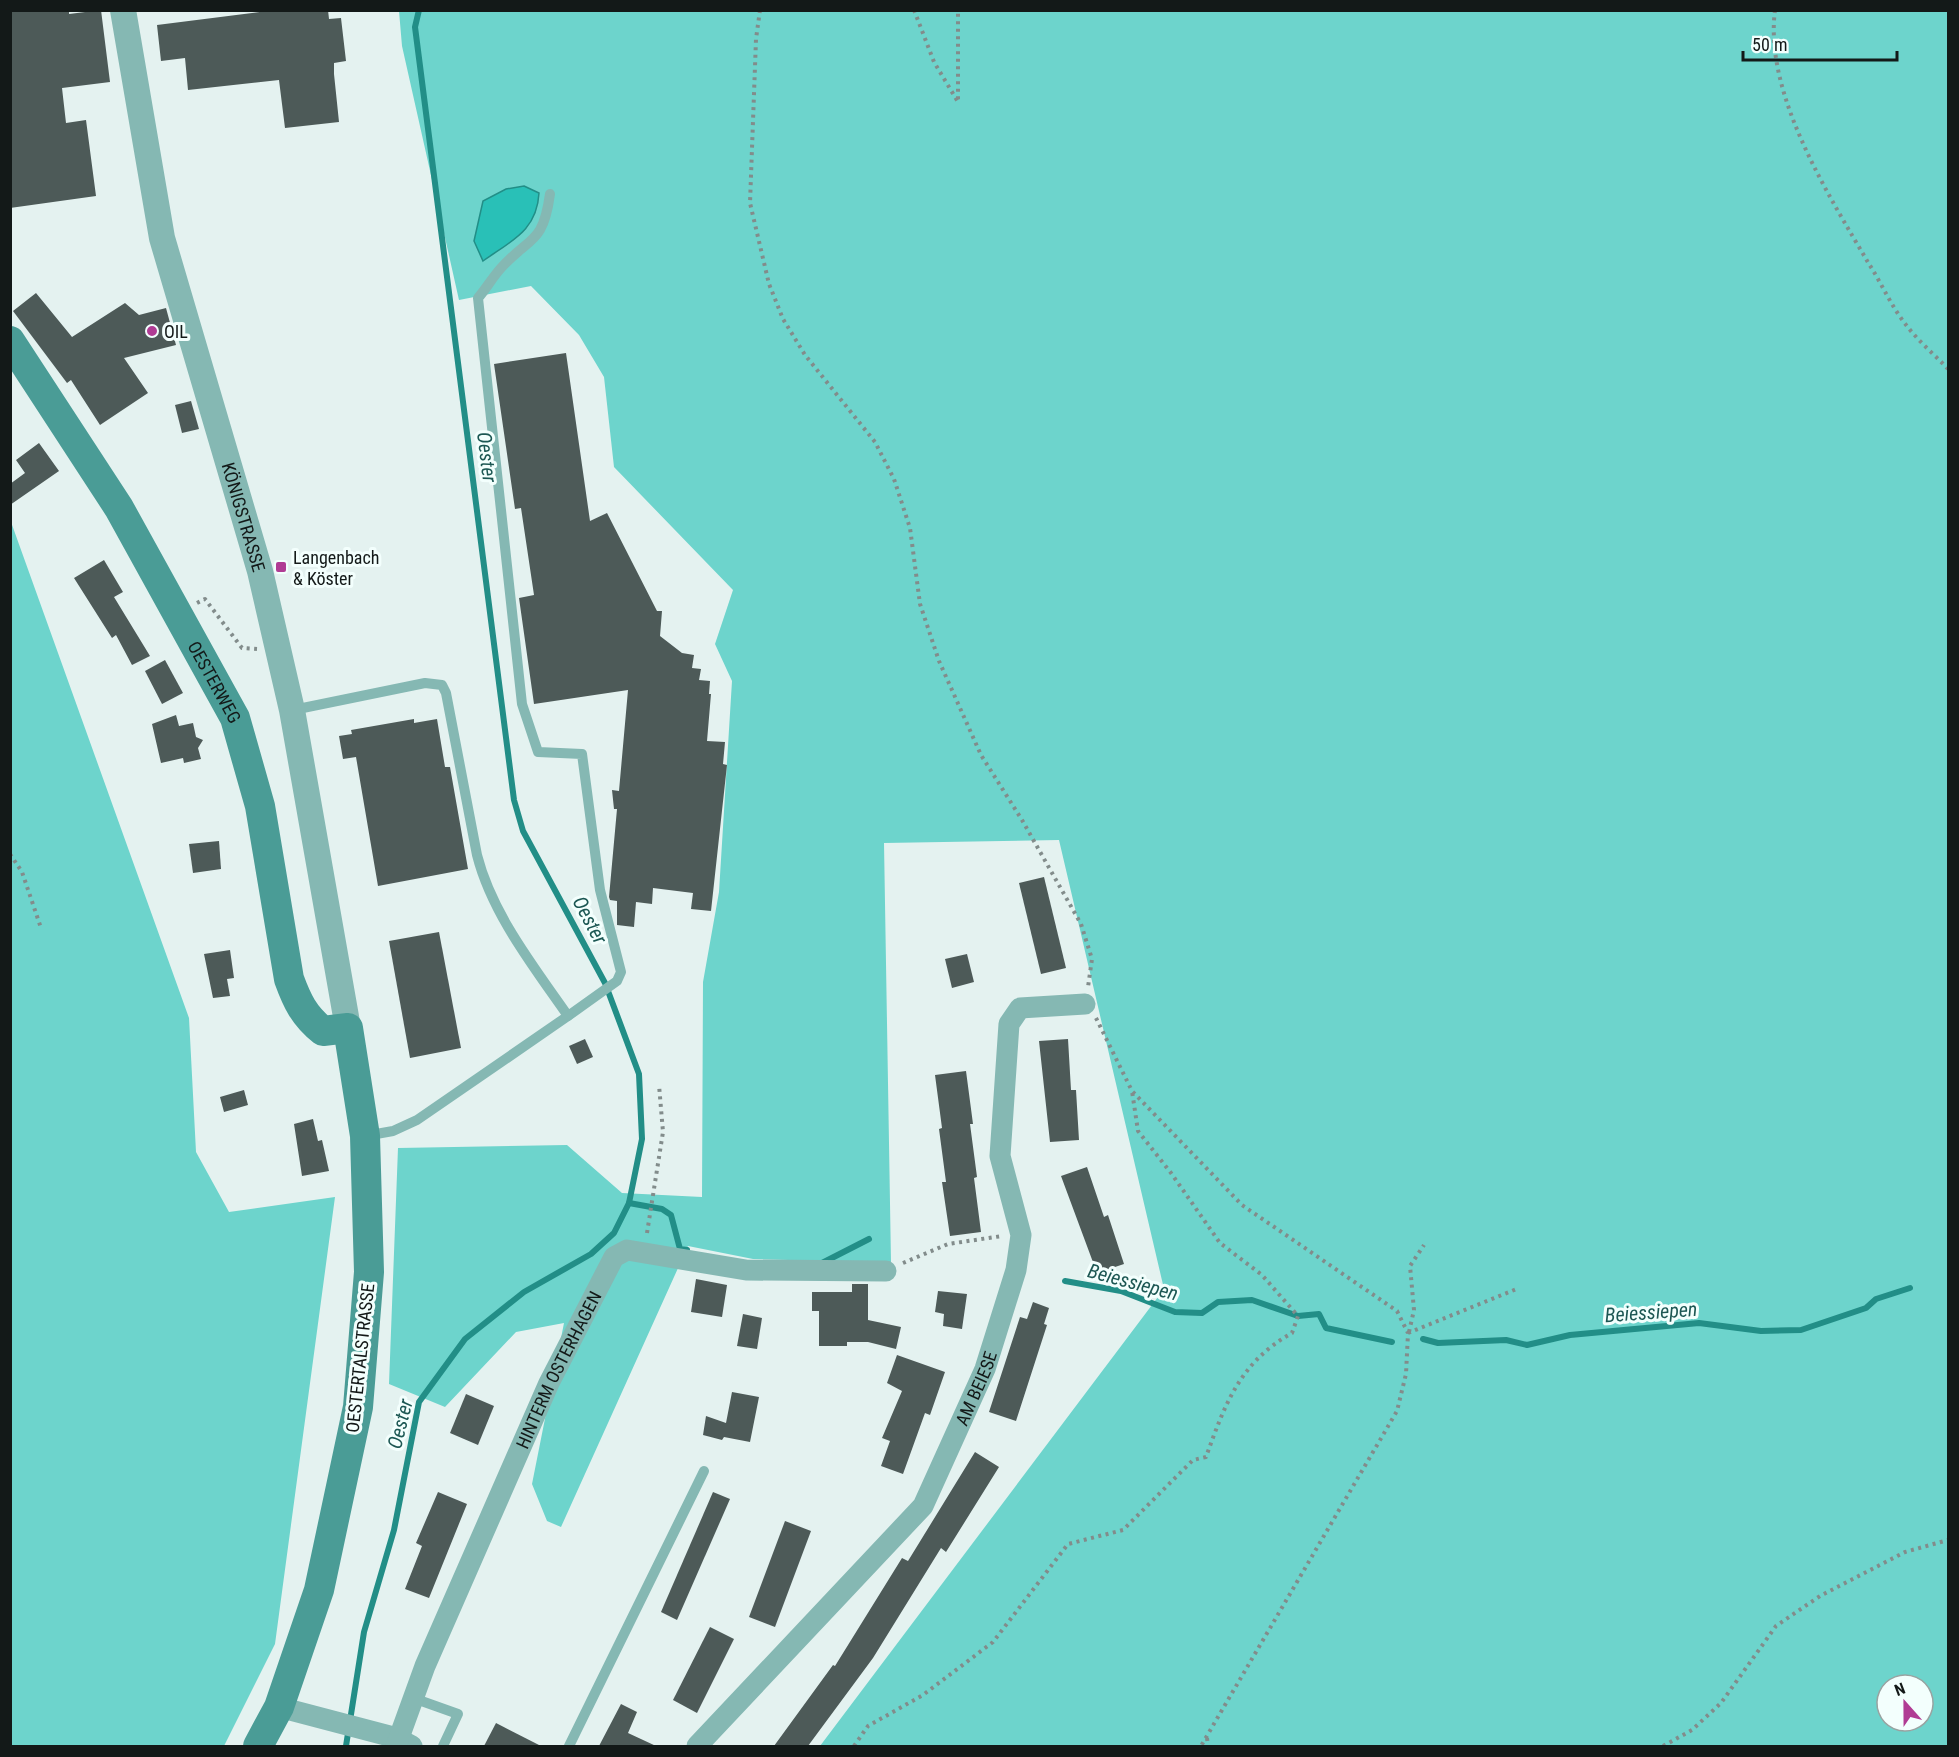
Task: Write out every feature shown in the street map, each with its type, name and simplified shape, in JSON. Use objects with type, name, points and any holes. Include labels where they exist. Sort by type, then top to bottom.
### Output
[{"type":"main road","name":"OESTERWEG","points":[[10,341],[119,508],[227,701],[244,742],[260,806],[292,988],[299,1006],[323,1031],[348,1028]]},
{"type":"main road","name":"OESTERTALSTRASSE","points":[[258,1746],[279,1707],[319,1590],[358,1407],[369,1272],[365,1136],[348,1028]]},
{"type":"street","name":"KÖNIGSTRASSE","points":[[123,10],[162,238],[260,571],[292,711],[348,1028]]},
{"type":"street","name":"AM BEIESE","points":[[697,1746],[923,1506],[985,1369],[1016,1270],[1021,1235],[1000,1156],[1009,1024],[1020,1008],[1086,1004]]},
{"type":"street","name":"HINTERM OSTERHAGEN","points":[[396,1742],[549,1383],[614,1257],[627,1250],[659,1253],[746,1270],[886,1271]]},
{"type":"street","points":[[279,1707],[396,1742]]},
{"type":"lane","points":[[365,1136],[393,1131],[417,1120],[591,1002],[617,981],[621,972],[600,890],[582,754],[538,752],[522,704],[478,298],[501,267],[533,242],[546,219],[550,194]]},
{"type":"lane","points":[[292,711],[425,682],[442,685],[446,693],[483,877],[499,910],[568,1016]]},
{"type":"lane","points":[[569,1746],[704,1471]]},
{"type":"lane","points":[[413,1698],[458,1714],[443,1746]]},
{"type":"path","points":[[760,10],[756,39],[750,203],[769,284],[783,319],[805,355],[875,442],[894,478],[910,528],[920,603],[939,661],[981,755],[1022,820],[1082,924],[1092,959],[1086,1004],[1099,1022],[1132,1091],[1138,1131],[1171,1173],[1220,1243],[1262,1275],[1285,1298],[1298,1316],[1292,1333],[1258,1355],[1224,1406],[1206,1457],[1193,1460],[1123,1530],[1068,1544],[993,1642],[923,1695],[868,1726],[854,1746]]},
{"type":"path","points":[[914,10],[934,63],[958,102],[958,10]]},
{"type":"path","points":[[1775,10],[1772,33],[1782,85],[1799,134],[1847,227],[1907,326],[1948,369]]},
{"type":"path","points":[[205,599],[242,648],[251,650],[275,644]]},
{"type":"path","points":[[10,855],[22,872],[41,928]]},
{"type":"path","points":[[650,1215],[663,1132],[659,1085]]},
{"type":"path","points":[[1132,1091],[1242,1204],[1397,1311],[1408,1333]]},
{"type":"path","points":[[886,1271],[948,1244],[1021,1235]]},
{"type":"path","points":[[1201,1746],[1396,1410],[1406,1374],[1408,1333],[1414,1310],[1410,1266],[1424,1245]]},
{"type":"path","points":[[1408,1333],[1519,1288]]},
{"type":"path","points":[[1663,1746],[1692,1730],[1721,1703],[1776,1626],[1820,1596],[1905,1552],[1948,1540]]},
{"type":"path","points":[[1207,1737],[1208,1746]]},
{"type":"shaded area","points":[[399,11],[1948,11],[1948,1746],[820,1746],[1164,1289],[1059,840],[884,843],[891,1263],[753,1259],[688,1246],[561,1527],[547,1521],[532,1484],[564,1323],[516,1332],[445,1407],[389,1384],[398,1148],[567,1145],[622,1193],[702,1197],[703,982],[719,892],[732,681],[715,644],[733,590],[614,467],[604,377],[579,335],[531,286],[459,300],[402,46]]},
{"type":"shaded area","points":[[524,186],[539,193],[533,217],[521,234],[483,261],[474,241],[483,201],[506,189]]},
{"type":"shaded area","points":[[11,522],[189,1018],[196,1152],[229,1212],[335,1197],[275,1644],[224,1746],[11,1746]]},
{"type":"building","points":[[10,10],[69,10],[69,14],[101,10],[110,82],[62,88],[66,123],[86,120],[96,196],[10,208]]},
{"type":"building","points":[[275,10],[328,10],[329,19],[341,18],[346,61],[334,63],[339,122],[285,128],[279,80],[188,90],[185,58],[161,61],[157,25]]},
{"type":"building","points":[[36,293],[72,337],[125,303],[139,315],[166,308],[176,345],[124,358],[148,393],[100,425],[71,380],[67,383],[13,311]]},
{"type":"building","points":[[566,353],[590,521],[607,513],[657,611],[662,611],[660,636],[682,653],[694,655],[692,668],[701,669],[699,680],[710,681],[707,741],[725,742],[723,764],[727,765],[711,911],[691,909],[693,893],[653,888],[652,904],[636,902],[634,927],[617,925],[617,901],[610,900],[609,897],[617,809],[614,809],[612,790],[619,791],[628,690],[534,704],[519,598],[534,595],[521,508],[515,509],[494,364]]},
{"type":"building","points":[[191,401],[199,429],[182,433],[175,405]]},
{"type":"building","points":[[39,443],[59,471],[10,505],[10,484],[25,473],[16,460]]},
{"type":"building","points":[[104,560],[123,592],[114,597],[150,656],[132,665],[116,635],[112,638],[74,578]]},
{"type":"building","points":[[165,660],[183,693],[162,704],[145,671]]},
{"type":"building","points":[[176,715],[179,726],[193,723],[196,737],[203,740],[198,748],[201,759],[184,763],[183,758],[161,763],[152,724]]},
{"type":"building","points":[[414,719],[414,723],[437,719],[445,767],[450,767],[468,869],[378,886],[356,757],[343,759],[339,736],[352,734],[351,730]]},
{"type":"building","points":[[219,841],[221,869],[193,873],[189,844]]},
{"type":"building","points":[[1044,877],[1066,968],[1041,974],[1019,883]]},
{"type":"building","points":[[439,932],[461,1048],[410,1058],[389,941]]},
{"type":"building","points":[[230,950],[234,978],[227,979],[230,996],[213,998],[204,954]]},
{"type":"building","points":[[967,954],[974,982],[952,988],[945,959]]},
{"type":"building","points":[[585,1039],[593,1057],[577,1064],[569,1046]]},
{"type":"building","points":[[1068,1039],[1071,1090],[1076,1090],[1079,1140],[1050,1142],[1039,1041]]},
{"type":"building","points":[[966,1071],[973,1124],[970,1124],[981,1232],[950,1236],[942,1182],[946,1182],[935,1075]]},
{"type":"building","points":[[244,1090],[248,1105],[224,1112],[220,1097]]},
{"type":"building","points":[[313,1119],[318,1141],[322,1140],[329,1171],[302,1176],[294,1124]]},
{"type":"building","points":[[1087,1167],[1104,1217],[1108,1215],[1124,1264],[1097,1273],[1061,1176]]},
{"type":"building","points":[[696,1279],[727,1285],[722,1317],[691,1312]]},
{"type":"building","points":[[852,1284],[868,1284],[868,1320],[901,1327],[896,1349],[868,1342],[847,1342],[847,1346],[819,1346],[819,1311],[812,1311],[812,1292],[852,1292]]},
{"type":"building","points":[[938,1291],[967,1294],[962,1329],[943,1326],[944,1314],[935,1312]]},
{"type":"building","points":[[1033,1302],[1049,1308],[1044,1324],[1047,1325],[1016,1421],[989,1412],[1020,1317],[1027,1319]]},
{"type":"building","points":[[743,1314],[762,1318],[757,1349],[737,1346]]},
{"type":"building","points":[[897,1355],[945,1372],[930,1415],[925,1413],[903,1474],[881,1466],[890,1441],[882,1438],[902,1391],[887,1383]]},
{"type":"building","points":[[732,1392],[759,1397],[750,1442],[724,1437],[722,1440],[703,1435],[706,1416],[726,1423]]},
{"type":"building","points":[[466,1394],[494,1406],[478,1445],[450,1433]]},
{"type":"building","points":[[975,1452],[999,1467],[946,1552],[941,1548],[873,1658],[808,1746],[774,1746],[833,1665],[835,1666],[902,1558],[908,1561]]},
{"type":"building","points":[[438,1492],[467,1504],[429,1598],[405,1589],[422,1546],[416,1543]]},
{"type":"building","points":[[713,1492],[730,1499],[677,1620],[661,1612]]},
{"type":"building","points":[[785,1521],[811,1531],[775,1627],[749,1617]]},
{"type":"building","points":[[710,1627],[734,1639],[697,1713],[673,1700]]},
{"type":"building","points":[[621,1704],[637,1712],[628,1733],[656,1746],[599,1746]]},
{"type":"building","points":[[496,1723],[541,1746],[484,1746]]},
{"type":"waterway","name":"Oester","points":[[346,1746],[364,1632],[394,1530],[419,1402],[465,1339],[524,1292],[591,1254],[614,1233],[629,1203],[642,1139],[639,1074],[605,983],[523,831],[514,800],[415,27],[419,10]]},
{"type":"waterway","name":"Beiessiepen","points":[[629,1203],[662,1209],[671,1215],[680,1249],[687,1250]]},
{"type":"waterway","name":"Beiessiepen","points":[[822,1263],[869,1239]]},
{"type":"waterway","name":"Beiessiepen","points":[[1065,1281],[1121,1291],[1175,1312],[1202,1313],[1218,1302],[1252,1300],[1298,1316],[1319,1314],[1326,1328],[1392,1342]]},
{"type":"waterway","name":"Beiessiepen","points":[[1423,1339],[1438,1343],[1506,1340],[1527,1345],[1570,1335],[1699,1323],[1761,1331],[1801,1330],[1866,1308],[1876,1299],[1910,1288]]},
{"type":"place","name":"OIL","points":[[152,331]]},
{"type":"place","name":"Langenbach & Köster","points":[[281,567]]}]
